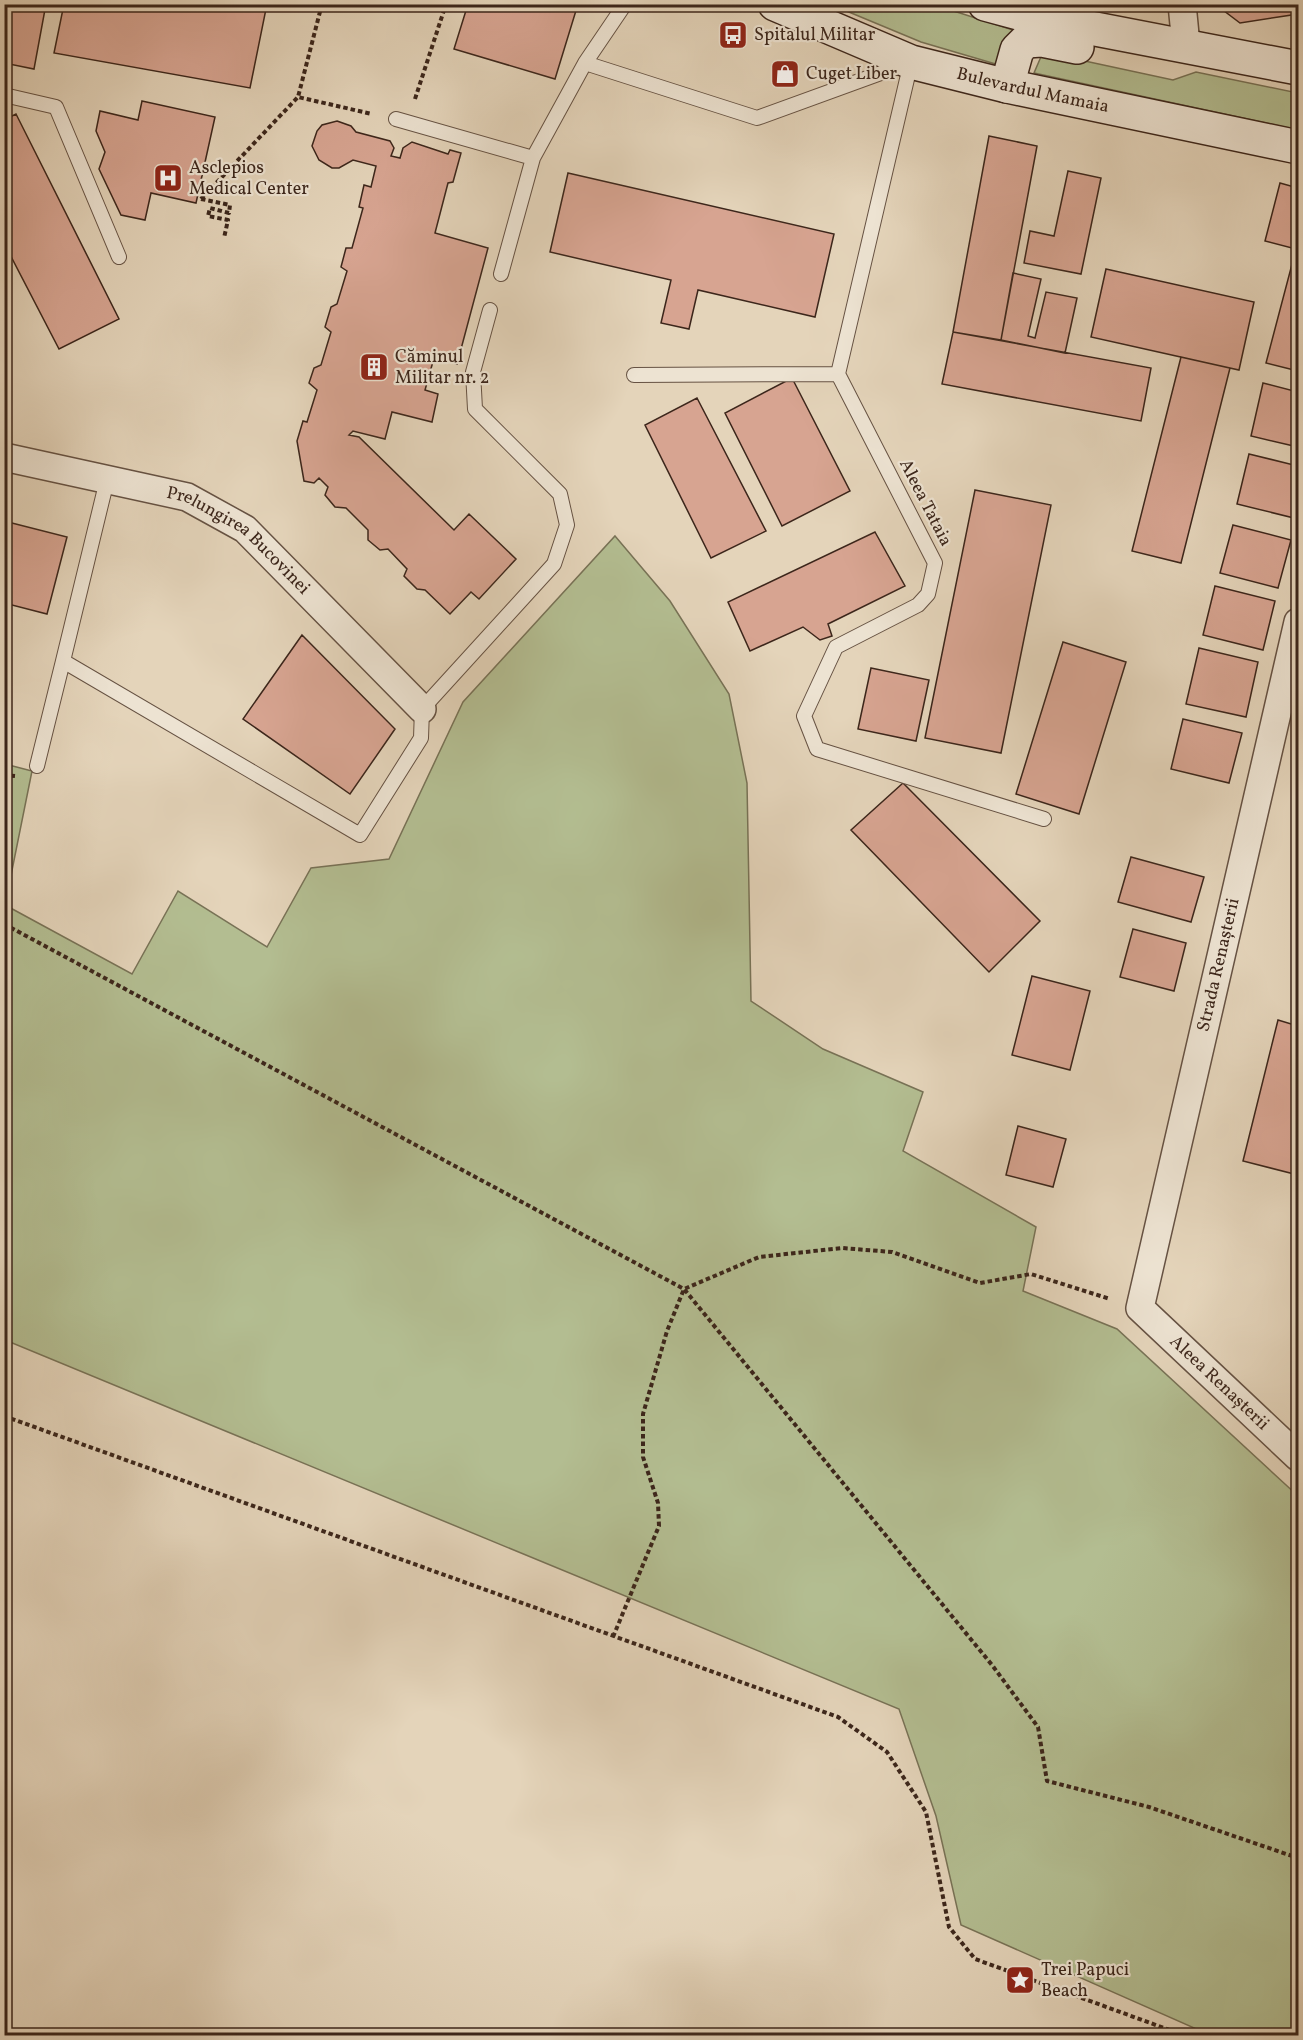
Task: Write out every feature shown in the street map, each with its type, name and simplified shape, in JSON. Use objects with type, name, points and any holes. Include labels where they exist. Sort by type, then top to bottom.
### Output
[{"type":"main road","name":"Bulevardul Mamaia","points":[[775,4],[911,62],[1007,86],[1299,147]]},
{"type":"main road","points":[[985,4],[1033,17],[1299,68]]},
{"type":"main road","points":[[1007,86],[1017,50],[1026,41],[1042,40],[1144,59],[1186,45]]},
{"type":"street","points":[[1182,4],[1186,45]]},
{"type":"street","name":"Prelungirea Bucovinei","points":[[4,457],[188,497],[245,530],[422,709]]},
{"type":"street","name":"Strada Renașterii","points":[[1140,1308],[1299,622]]},
{"type":"street","name":"Aleea Renașterii","points":[[1140,1308],[1299,1457]]},
{"type":"lane","points":[[501,274],[533,158],[585,63],[625,4]]},
{"type":"lane","points":[[585,63],[757,118],[911,62]]},
{"type":"lane","points":[[634,375],[838,374],[911,62]]},
{"type":"lane","points":[[4,95],[56,107],[118,257]]},
{"type":"lane","points":[[402,121],[533,158]]},
{"type":"lane","points":[[63,661],[360,835],[421,738],[422,709],[554,564],[567,525],[560,494],[475,409],[473,372],[490,310]]},
{"type":"lane","name":"Aleea Tataia","points":[[838,374],[935,563],[928,594],[918,605],[836,646],[804,716],[817,749],[1044,819]]},
{"type":"lane","points":[[37,766],[107,480]]},
{"type":"path","points":[[224,238],[228,220],[208,216],[210,208],[229,213],[230,205],[201,199],[298,97],[322,4]]},
{"type":"path","points":[[298,97],[402,121],[446,4]]},
{"type":"path","points":[[4,924],[684,1289],[992,1665],[1038,1727],[1047,1781],[1149,1807],[1299,1858]]},
{"type":"path","points":[[613,1637],[659,1526],[658,1503],[644,1457],[643,1414],[667,1331],[684,1289],[759,1257],[842,1248],[892,1252],[980,1283],[1030,1274],[1085,1291]]},
{"type":"path","points":[[4,1416],[838,1717],[886,1752],[926,1812],[949,1927],[975,1959],[1186,2036]]},
{"type":"green space","points":[[832,5],[935,5],[1013,30],[999,65],[921,42]]},
{"type":"green space","points":[[1043,52],[1173,80],[1196,72],[1298,93],[1298,130],[1034,73]]},
{"type":"green space","points":[[615,536],[670,601],[729,694],[747,783],[751,1001],[823,1049],[923,1092],[903,1151],[1036,1227],[1023,1291],[1117,1329],[1298,1496],[1298,2035],[1210,2035],[961,1925],[936,1816],[899,1709],[5,1340],[5,905],[132,974],[178,891],[267,947],[311,868],[389,859],[463,702]]},
{"type":"green space","points":[[5,764],[32,771],[5,905]]},
{"type":"building","points":[[4,4],[46,4],[34,69],[4,63]]},
{"type":"building","points":[[64,4],[267,4],[250,88],[54,53]]},
{"type":"building","points":[[468,4],[578,4],[555,79],[454,49]]},
{"type":"building","points":[[1215,4],[1298,4],[1298,14],[1240,23]]},
{"type":"building","points":[[142,101],[215,117],[196,203],[151,193],[145,220],[121,215],[99,169],[105,152],[96,131],[100,111],[138,120]]},
{"type":"building","points":[[16,114],[119,319],[59,349],[4,243],[4,120]]},
{"type":"building","name":"Căminul Militar nr. 2","points":[[337,121],[351,126],[356,132],[390,141],[394,148],[391,156],[400,158],[403,148],[412,142],[448,154],[450,150],[461,153],[453,182],[448,183],[435,233],[488,248],[457,364],[434,358],[425,390],[438,394],[432,422],[392,412],[385,439],[353,431],[349,435],[359,437],[454,530],[469,514],[516,559],[479,599],[471,592],[450,614],[425,590],[417,589],[404,576],[407,569],[388,549],[380,550],[368,540],[368,530],[346,508],[335,507],[325,495],[328,487],[319,478],[314,483],[304,481],[297,441],[303,421],[307,422],[317,390],[309,383],[314,368],[321,365],[331,332],[325,327],[331,307],[337,304],[347,271],[341,267],[346,248],[352,248],[363,208],[359,207],[364,185],[371,187],[376,166],[353,160],[339,168],[332,168],[319,160],[312,146],[317,131],[322,125]]},
{"type":"building","points":[[989,136],[1037,146],[1001,340],[953,332]]},
{"type":"building","points":[[1068,171],[1101,178],[1081,274],[1024,263],[1030,231],[1054,236]]},
{"type":"building","points":[[568,173],[834,234],[815,317],[698,290],[689,329],[661,323],[671,280],[550,252]]},
{"type":"building","points":[[1280,183],[1298,188],[1298,371],[1266,363],[1296,249],[1265,241]]},
{"type":"building","points":[[1106,269],[1254,302],[1239,370],[1091,337]]},
{"type":"building","points":[[1013,273],[1041,279],[1028,336],[1035,338],[1046,292],[1077,298],[1065,353],[1001,340]]},
{"type":"building","points":[[4,311],[11,325],[4,328]]},
{"type":"building","points":[[953,332],[1151,368],[1141,421],[942,384]]},
{"type":"building","points":[[1181,357],[1230,368],[1181,563],[1132,551]]},
{"type":"building","points":[[792,378],[850,491],[782,526],[725,413]]},
{"type":"building","points":[[1263,383],[1298,392],[1298,447],[1251,436]]},
{"type":"building","points":[[697,398],[766,531],[711,558],[645,425]]},
{"type":"building","points":[[1249,454],[1298,466],[1298,501],[1294,518],[1237,504]]},
{"type":"building","points":[[975,490],[1051,505],[1001,753],[925,738]]},
{"type":"building","points":[[4,521],[67,537],[47,614],[4,603]]},
{"type":"building","points":[[1233,525],[1291,540],[1278,588],[1220,573]]},
{"type":"building","points":[[875,532],[905,586],[828,624],[832,636],[820,640],[803,627],[750,651],[728,602]]},
{"type":"building","points":[[1215,586],[1275,601],[1263,650],[1203,635]]},
{"type":"building","points":[[302,635],[395,729],[350,794],[243,719]]},
{"type":"building","points":[[1063,642],[1126,662],[1079,814],[1016,794]]},
{"type":"building","points":[[1199,648],[1258,662],[1246,717],[1186,704]]},
{"type":"building","points":[[871,668],[929,680],[916,741],[858,729]]},
{"type":"building","points":[[1183,719],[1242,733],[1229,783],[1171,769]]},
{"type":"building","points":[[903,783],[1040,921],[989,972],[851,830]]},
{"type":"building","points":[[1131,857],[1204,877],[1191,922],[1118,902]]},
{"type":"building","points":[[1133,929],[1186,943],[1174,991],[1120,977]]},
{"type":"building","points":[[1032,976],[1090,991],[1070,1070],[1012,1055]]},
{"type":"building","points":[[1278,1020],[1298,1026],[1298,1175],[1243,1161]]},
{"type":"building","points":[[1018,1126],[1066,1139],[1053,1187],[1006,1175]]},
{"type":"place","name":"Spitalul Militar","points":[[733,35]]},
{"type":"place","name":"Cuget Liber","points":[[785,74]]},
{"type":"place","name":"Asclepios Medical Center","points":[[168,178]]},
{"type":"place","name":"Căminul Militar nr. 2","points":[[374,367]]},
{"type":"place","name":"Trei Papuci Beach","points":[[1020,1980]]}]
